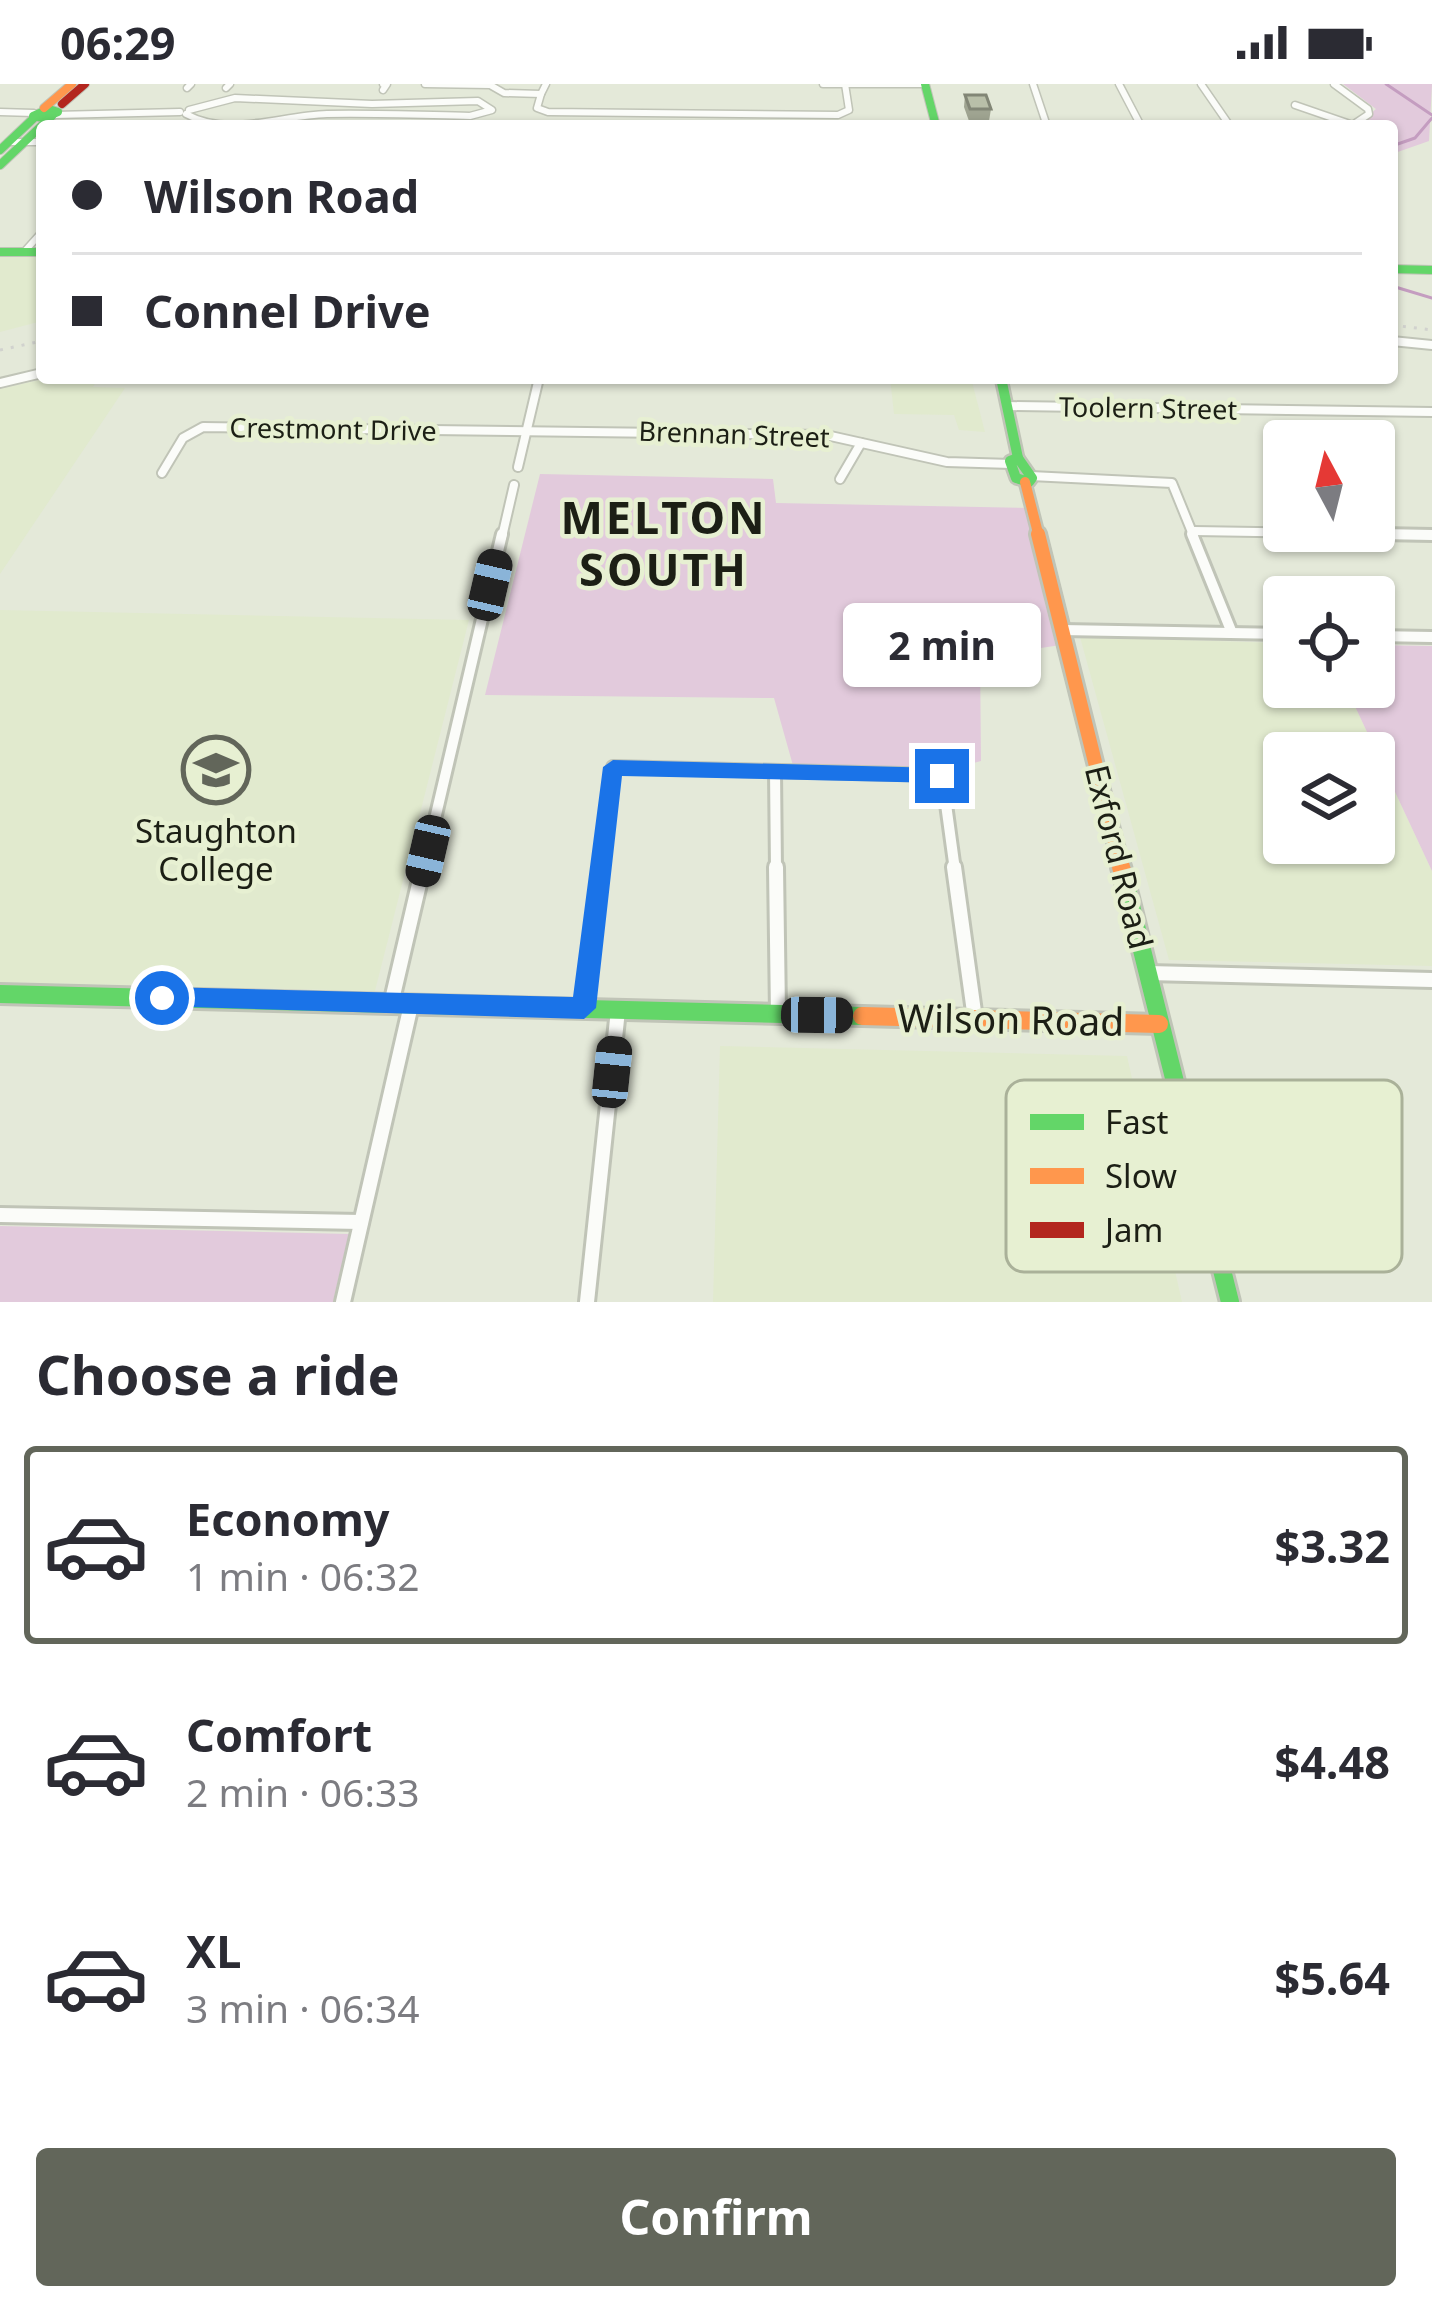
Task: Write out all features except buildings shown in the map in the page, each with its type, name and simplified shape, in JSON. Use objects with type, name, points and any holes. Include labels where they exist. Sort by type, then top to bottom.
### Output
[{"type":"street","points":[[44,120],[72,84]]},
{"type":"street","points":[[38,120],[86,84]]},
{"type":"street","points":[[546,84],[540,111],[838,115],[849,110],[845,84]]},
{"type":"street","points":[[823,84],[925,84],[934,120]]},
{"type":"street","points":[[1033,84],[1045,120]]},
{"type":"street","points":[[1119,84],[1138,120]]},
{"type":"street","points":[[1202,84],[1225,120]]},
{"type":"street","points":[[1334,84],[1368,109],[1369,114],[1360,120]]},
{"type":"street","points":[[424,86],[490,85],[504,93],[541,94]]},
{"type":"street","points":[[0,112],[185,112],[235,98],[372,104],[478,101],[491,110],[470,116],[316,114],[281,120]]},
{"type":"street","points":[[1294,104],[1338,120]]},
{"type":"street","points":[[185,112],[194,120]]},
{"type":"street","points":[[621,120],[622,113]]},
{"type":"street","points":[[4,146],[36,121]]},
{"type":"street","points":[[4,146],[34,141]]},
{"type":"street","points":[[0,165],[34,141]]},
{"type":"street","points":[[24,252],[36,239]]},
{"type":"street","points":[[0,252],[36,252]]},
{"type":"street","points":[[1398,269],[1432,270]]},
{"type":"street","points":[[1398,342],[1432,345]]},
{"type":"street","points":[[0,382],[36,374]]},
{"type":"street","points":[[518,467],[538,384]]},
{"type":"street","name":"Exford Road","points":[[1002,384],[1014,461],[1028,479],[1173,1080]]},
{"type":"street","name":"Toolern Street","points":[[1008,406],[1432,412]]},
{"type":"street","name":"Crestmont Drive","points":[[162,472],[182,438],[203,428],[526,434]]},
{"type":"street","name":"Brennan Street","points":[[526,434],[538,430],[826,435],[947,462],[1014,461]]},
{"type":"street","points":[[841,479],[861,443]]},
{"type":"street","points":[[1028,479],[1159,479],[1174,487],[1232,633]]},
{"type":"street","points":[[392,1004],[514,485]]},
{"type":"street","points":[[1194,531],[1432,535]]},
{"type":"street","points":[[1062,630],[1263,634]]},
{"type":"street","points":[[1395,636],[1432,637]]},
{"type":"street","points":[[584,1008],[613,767],[942,776],[975,1019]]},
{"type":"street","points":[[775,772],[778,1014]]},
{"type":"street","points":[[1148,973],[1432,980]]},
{"type":"street","name":"Wilson Road","points":[[0,994],[1159,1024]]},
{"type":"street","points":[[343,1302],[411,1005]]},
{"type":"street","points":[[587,1302],[618,1010]]},
{"type":"street","points":[[0,1215],[361,1222]]},
{"type":"street","name":"Exford Road","points":[[1222,1272],[1230,1302]]},
{"type":"shaded area","points":[[1343,84],[1432,84],[1429,141],[1398,152],[1398,120],[1363,120],[1376,109]]},
{"type":"shaded area","points":[[0,257],[36,257],[36,323],[0,332]]},
{"type":"shaded area","points":[[36,381],[125,388],[0,574],[0,389]]},
{"type":"shaded area","points":[[891,384],[973,384],[985,432],[959,430],[954,415],[894,414]]},
{"type":"shaded area","points":[[540,474],[773,479],[776,503],[1035,508],[1074,643],[980,657],[981,761],[955,768],[939,764],[925,771],[794,769],[774,698],[485,695]]},
{"type":"shaded area","name":"Staughton College","points":[[0,610],[469,620],[375,991],[0,982]]},
{"type":"shaded area","points":[[1080,637],[1263,642],[1263,708],[1356,708],[1367,732],[1263,732],[1263,864],[1395,864],[1395,792],[1432,871],[1432,966],[1169,960]]},
{"type":"shaded area","points":[[1395,645],[1432,646],[1432,871],[1395,792],[1395,732],[1367,732],[1356,708],[1395,708]]},
{"type":"shaded area","points":[[720,1046],[1127,1056],[1132,1080],[1006,1080],[1006,1272],[1175,1272],[1182,1302],[713,1302]]},
{"type":"shaded area","points":[[0,1226],[349,1234],[333,1302],[0,1302]]},
{"type":"waterway","points":[[1386,84],[1432,115]]},
{"type":"waterway","points":[[1398,144],[1415,138],[1432,118]]},
{"type":"waterway","points":[[1398,288],[1432,298]]},
{"type":"railway","points":[[1398,326],[1432,330]]},
{"type":"railway","points":[[0,350],[36,342]]},
{"type":"traffic: fast","points":[[925,84],[934,120]]},
{"type":"traffic: fast","points":[[49,109],[58,112],[44,118],[33,116],[49,109]]},
{"type":"traffic: fast","points":[[48,120],[52,116]]},
{"type":"traffic: fast","points":[[0,150],[35,117]]},
{"type":"traffic: fast","points":[[0,165],[36,131]]},
{"type":"traffic: fast","points":[[0,252],[36,252]]},
{"type":"traffic: fast","points":[[1398,269],[1432,270]]},
{"type":"traffic: fast","points":[[1002,384],[1018,458]]},
{"type":"traffic: fast","points":[[1018,458],[1032,478],[1029,482],[1016,478],[1010,461],[1018,458]]},
{"type":"traffic: fast","points":[[1124,878],[1174,1080]]},
{"type":"traffic: fast","points":[[0,994],[862,1016]]},
{"type":"traffic: fast","points":[[1222,1272],[1230,1302]]},
{"type":"traffic: slow","points":[[44,108],[72,84]]},
{"type":"traffic: slow","points":[[1025,482],[1124,878]]},
{"type":"traffic: slow","points":[[862,1016],[1159,1024]]},
{"type":"traffic: jam","points":[[62,104],[85,84]]},
{"type":"place","name":"Staughton College","points":[[216,770]]},
{"type":"district","name":"MELTON SOUTH","points":[[664,544]]},
{"type":"route","points":[[162,998],[584,1008],[613,767],[942,776]]}]
